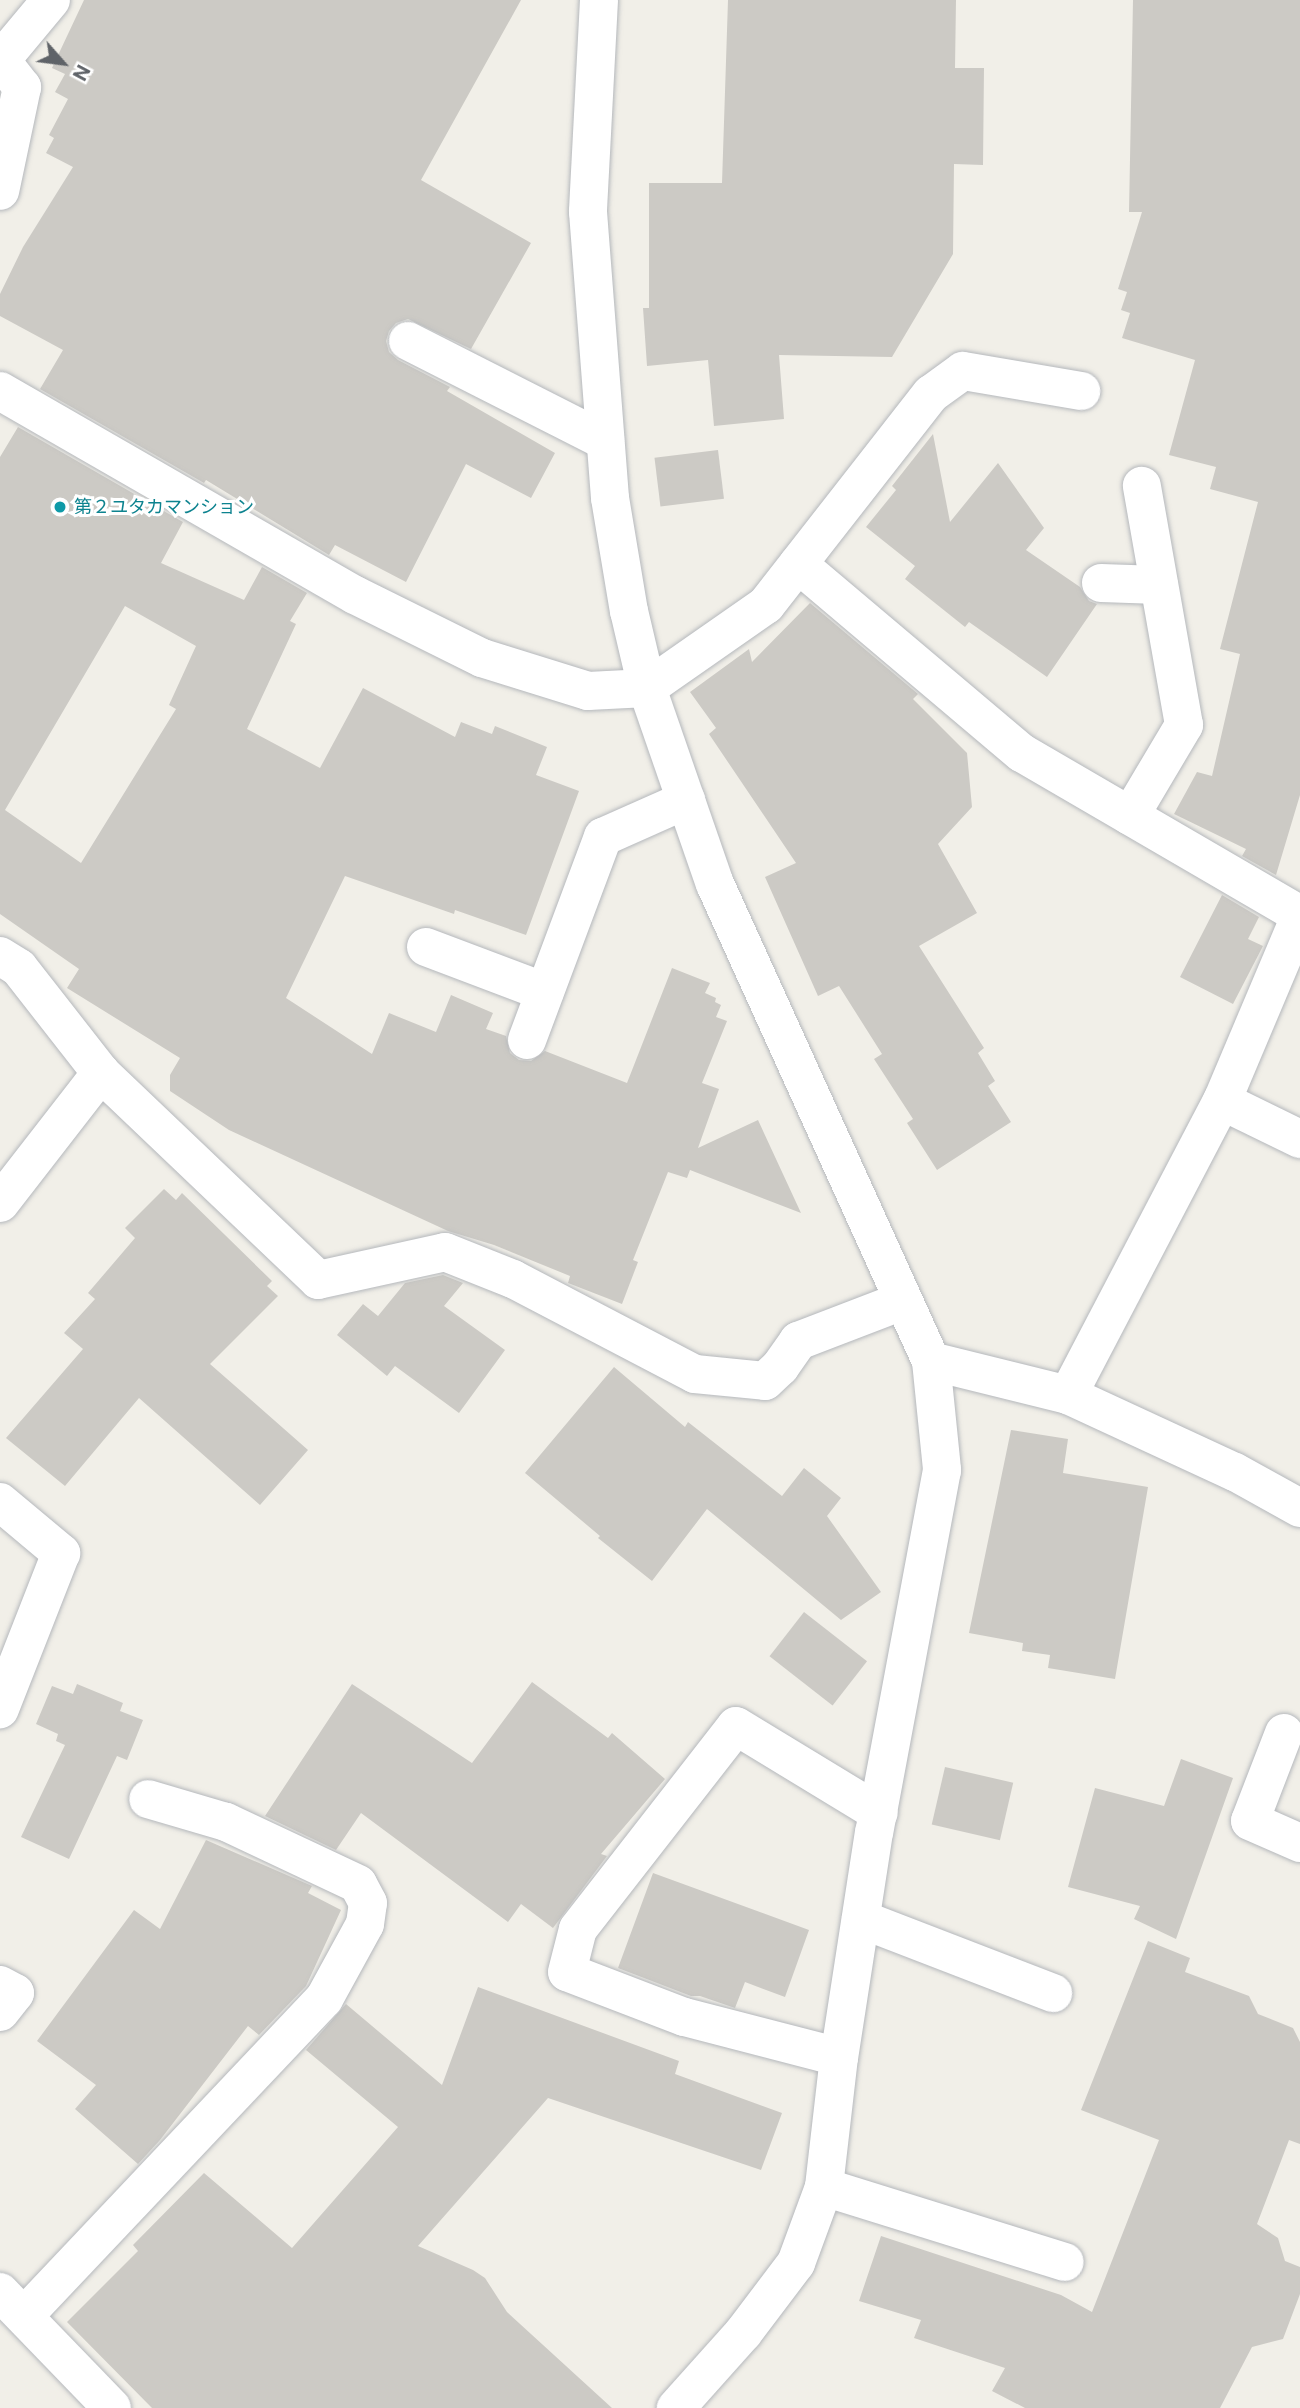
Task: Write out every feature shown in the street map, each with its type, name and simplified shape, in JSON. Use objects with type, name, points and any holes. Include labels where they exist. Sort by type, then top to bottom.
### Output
[{"type":"street","points":[[0,191],[22,87],[1,59],[51,0]]},
{"type":"street","points":[[599,0],[587,212],[610,498],[629,611],[647,688],[715,884],[931,1362],[942,1470],[878,1813],[839,2057],[824,2186],[796,2263],[743,2333],[676,2408]]},
{"type":"street","points":[[408,341],[605,441]]},
{"type":"street","points":[[0,391],[355,595],[482,658],[588,691],[647,688],[766,605],[932,394],[963,371],[1081,391]]},
{"type":"street","points":[[1130,816],[1184,725],[1142,486]]},
{"type":"street","points":[[798,564],[1022,753],[1300,916],[1222,1101],[1068,1395]]},
{"type":"street","points":[[1101,583],[1159,585]]},
{"type":"street","points":[[527,1040],[603,837],[686,800]]},
{"type":"street","points":[[426,947],[545,992]]},
{"type":"street","points":[[0,956],[19,968],[101,1073],[318,1280],[445,1252],[513,1279],[695,1374],[765,1381],[780,1367],[798,1341],[902,1301]]},
{"type":"street","points":[[0,1203],[101,1073]]},
{"type":"street","points":[[1222,1101],[1300,1139]]},
{"type":"street","points":[[931,1362],[1068,1395],[1235,1472],[1300,1508]]},
{"type":"street","points":[[0,1502],[61,1553],[0,1709]]},
{"type":"street","points":[[839,2057],[684,2017],[567,1972],[578,1930],[736,1726],[878,1813]]},
{"type":"street","points":[[1284,1733],[1250,1821],[1300,1843]]},
{"type":"street","points":[[112,2408],[7,2300],[324,1999],[365,1924],[368,1903],[358,1884],[226,1822],[148,1800]]},
{"type":"street","points":[[861,1919],[1053,1993]]},
{"type":"street","points":[[0,1985],[15,1993],[0,2012]]},
{"type":"street","points":[[824,2186],[1065,2262]]},
{"type":"building","points":[[84,0],[521,0],[421,180],[531,243],[471,349],[408,319],[396,323],[389,331],[386,341],[389,352],[398,360],[450,387],[447,391],[555,453],[531,498],[466,464],[406,582],[335,545],[329,555],[206,480],[204,483],[40,389],[63,350],[0,316],[0,294],[23,247],[73,167],[46,153],[54,138],[49,135],[68,99],[55,92],[65,74],[52,68]]},
{"type":"building","points":[[728,0],[956,0],[955,68],[984,68],[983,165],[954,164],[953,254],[892,357],[779,355],[784,419],[714,426],[708,360],[647,366],[643,308],[649,308],[649,183],[722,183]]},
{"type":"building","points":[[1133,0],[1300,0],[1300,795],[1276,875],[1242,856],[1246,849],[1174,814],[1197,772],[1212,776],[1240,654],[1220,649],[1258,502],[1210,489],[1216,467],[1169,455],[1195,360],[1122,338],[1130,313],[1121,310],[1127,292],[1118,289],[1142,212],[1129,212]]},
{"type":"building","points":[[18,427],[183,522],[161,563],[244,600],[262,567],[307,593],[290,621],[296,624],[247,729],[320,768],[363,688],[455,737],[461,722],[492,734],[495,726],[547,747],[536,775],[579,791],[526,935],[455,910],[454,914],[345,876],[286,998],[372,1054],[389,1013],[436,1032],[451,995],[493,1013],[486,1029],[506,1036],[510,1053],[519,1060],[531,1061],[545,1051],[627,1083],[672,968],[710,983],[705,993],[716,998],[715,1002],[721,1005],[716,1017],[727,1021],[702,1083],[719,1089],[698,1148],[758,1120],[801,1213],[690,1170],[687,1178],[668,1172],[633,1260],[638,1262],[622,1304],[568,1283],[570,1276],[494,1245],[448,1231],[229,1130],[170,1091],[170,1075],[180,1058],[67,988],[79,969],[0,914],[0,457]],"holes":[[[125,606],[196,646],[169,705],[176,709],[81,863],[5,810]]]},
{"type":"building","points":[[933,434],[950,522],[998,463],[1044,528],[1026,550],[1080,587],[1089,601],[1097,604],[1047,677],[969,622],[965,627],[905,579],[915,566],[866,527],[896,490],[892,486]]},
{"type":"building","points":[[718,450],[724,499],[660,506],[654,458]]},
{"type":"building","points":[[810,603],[918,694],[913,699],[967,753],[972,807],[938,844],[977,913],[919,946],[984,1048],[978,1053],[995,1081],[988,1086],[1011,1122],[937,1170],[907,1123],[913,1119],[874,1059],[882,1054],[839,986],[818,996],[765,877],[796,863],[709,734],[716,728],[690,692],[749,649],[752,662]]},
{"type":"building","points":[[1222,895],[1259,917],[1248,939],[1263,946],[1233,1004],[1180,977]]},
{"type":"building","points":[[164,1189],[176,1200],[182,1193],[272,1281],[267,1286],[278,1296],[210,1364],[308,1450],[260,1505],[139,1398],[65,1486],[6,1438],[83,1349],[64,1333],[95,1299],[88,1293],[135,1238],[125,1228]]},
{"type":"building","points":[[443,1275],[463,1283],[444,1306],[505,1350],[459,1413],[395,1366],[387,1376],[337,1335],[363,1304],[378,1316],[405,1283]]},
{"type":"building","points":[[614,1367],[685,1427],[688,1422],[782,1496],[804,1468],[841,1498],[827,1516],[881,1592],[841,1620],[707,1509],[652,1581],[598,1538],[600,1536],[525,1473]]},
{"type":"building","points":[[1011,1430],[1068,1439],[1063,1473],[1148,1487],[1115,1679],[1048,1668],[1050,1655],[1022,1651],[1023,1643],[969,1633]]},
{"type":"building","points":[[804,1612],[867,1661],[833,1705],[770,1656]]},
{"type":"building","points":[[532,1682],[608,1738],[612,1733],[665,1779],[601,1854],[607,1856],[553,1928],[521,1904],[508,1922],[361,1813],[336,1850],[265,1816],[352,1684],[472,1763]]},
{"type":"building","points":[[77,1684],[123,1703],[120,1711],[143,1720],[127,1760],[117,1756],[69,1859],[21,1837],[65,1745],[56,1741],[58,1734],[36,1724],[52,1686],[73,1694]]},
{"type":"building","points":[[1181,1759],[1233,1778],[1176,1939],[1134,1919],[1140,1906],[1068,1887],[1095,1788],[1164,1806]]},
{"type":"building","points":[[945,1767],[1013,1783],[1000,1840],[932,1824]]},
{"type":"building","points":[[206,1840],[312,1886],[308,1893],[341,1910],[306,1986],[259,2035],[248,2026],[160,2140],[138,2164],[75,2109],[96,2085],[37,2041],[134,1910],[160,1929]]},
{"type":"building","points":[[653,1873],[809,1930],[785,1997],[745,1982],[735,2008],[700,1996],[691,1996],[618,1968]]},
{"type":"building","points":[[1148,1941],[1190,1958],[1185,1972],[1249,1996],[1258,2014],[1293,2028],[1300,2042],[1300,2144],[1289,2140],[1257,2224],[1278,2238],[1285,2261],[1300,2267],[1300,2294],[1283,2339],[1252,2347],[1220,2408],[1025,2408],[992,2391],[1005,2368],[914,2338],[921,2320],[859,2301],[881,2236],[1061,2295],[1092,2312],[1159,2140],[1081,2110]]},
{"type":"building","points":[[478,1987],[679,2061],[675,2074],[782,2113],[761,2170],[548,2098],[418,2246],[485,2278],[507,2312],[612,2408],[152,2408],[67,2322],[138,2251],[133,2245],[204,2173],[292,2248],[398,2127],[306,2050],[346,2004],[442,2085]]},
{"type":"place","name":"第２ユタカマンション","points":[[60,507]]}]
